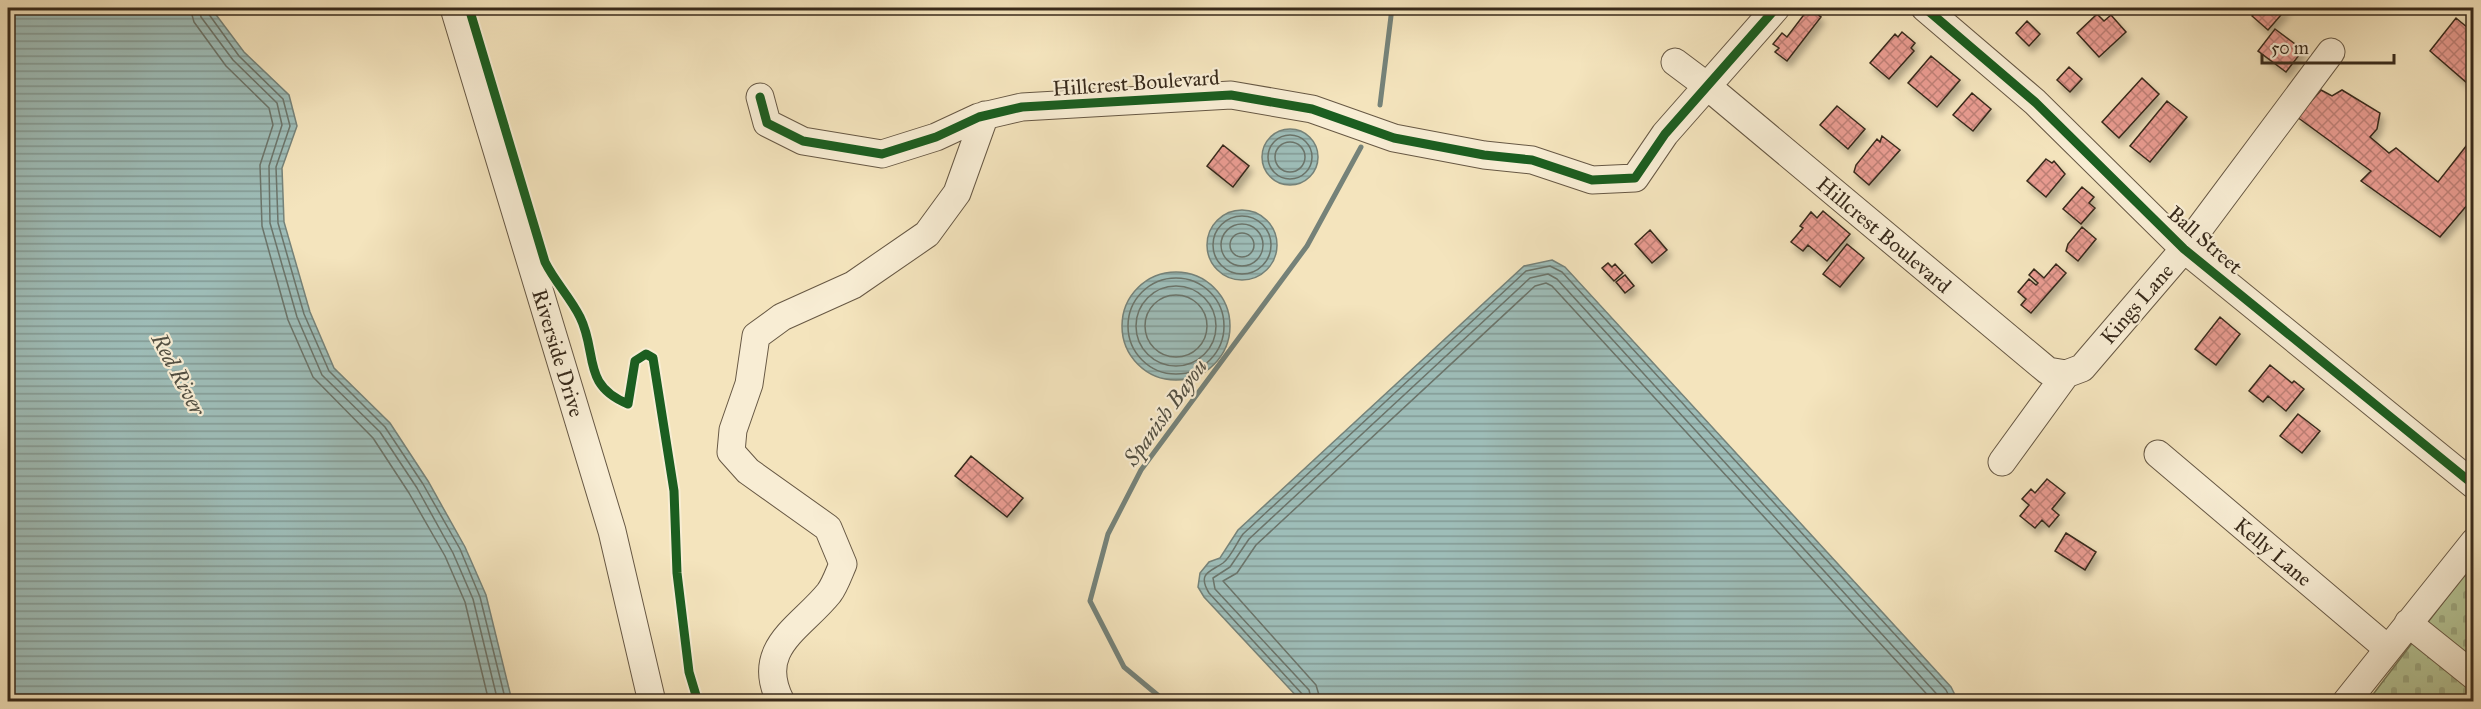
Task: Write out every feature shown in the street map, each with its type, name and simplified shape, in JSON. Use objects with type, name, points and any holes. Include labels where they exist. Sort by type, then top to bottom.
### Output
[{"type":"street","name":"Riverside Drive","points":[[453,8],[612,531],[651,702]]},
{"type":"street","points":[[1707,86],[1776,8]]},
{"type":"street","name":"Ball Street","points":[[1925,8],[2035,102],[2184,249],[2474,485]]},
{"type":"street","name":"Kings Lane","points":[[2002,462],[2066,374],[2082,368],[2184,249],[2331,51]]},
{"type":"street","name":"Hillcrest Boulevard","points":[[1675,62],[1707,86],[2048,371],[2066,374]]},
{"type":"street","name":"Hillcrest Boulevard","points":[[759,97],[767,123],[803,141],[882,154],[936,137],[985,115],[1022,107],[1231,95],[1312,109],[1394,138],[1532,160],[1592,180],[1635,178],[1665,134],[1707,86]]},
{"type":"street","points":[[781,702],[774,689],[774,660],[783,637],[830,592],[843,564],[828,528],[748,471],[731,452],[733,430],[750,384],[756,336],[782,317],[854,285],[927,234],[957,192],[985,115]]},
{"type":"street","name":"Kelly Lane","points":[[2158,454],[2388,649]]},
{"type":"street","points":[[2346,702],[2474,542]]},
{"type":"street","points":[[2408,623],[2474,676]]},
{"type":"green space","points":[[2473,563],[2473,701],[2368,701]]},
{"type":"water","name":"Red River","points":[[8,8],[211,8],[244,52],[289,95],[297,126],[282,168],[284,222],[310,312],[334,368],[390,423],[428,481],[465,547],[486,595],[512,701],[8,701]]},
{"type":"water","points":[[1284,129],[1296,129],[1306,133],[1314,141],[1318,157],[1314,173],[1306,181],[1296,185],[1284,185],[1274,181],[1266,173],[1262,163],[1262,151],[1266,141],[1274,133]]},
{"type":"water","points":[[1242,210],[1255,213],[1267,220],[1274,232],[1277,245],[1274,258],[1267,270],[1255,277],[1242,280],[1229,277],[1217,270],[1210,258],[1207,245],[1210,232],[1217,220],[1229,213]]},
{"type":"water","points":[[1552,260],[1565,267],[1951,687],[1958,701],[1301,701],[1204,597],[1198,587],[1200,573],[1209,562],[1220,558],[1238,530],[1524,266]]},
{"type":"water","points":[[1176,272],[1197,276],[1214,288],[1226,305],[1230,326],[1226,347],[1214,364],[1197,376],[1176,380],[1155,376],[1138,364],[1126,347],[1122,326],[1126,305],[1138,288],[1155,276]]},
{"type":"building","points":[[1809,8],[1821,17],[1787,61],[1775,52],[1779,48],[1773,44],[1782,33],[1787,37]]},
{"type":"building","points":[[2258,8],[2287,8],[2268,30],[2252,16]]},
{"type":"building","points":[[2097,14],[2104,21],[2111,15],[2126,32],[2099,57],[2077,33]]},
{"type":"building","points":[[2456,18],[2474,33],[2474,89],[2430,51]]},
{"type":"building","points":[[2027,21],[2040,34],[2029,46],[2016,33]]},
{"type":"building","points":[[2275,29],[2303,50],[2286,72],[2258,51]]},
{"type":"building","points":[[1902,32],[1915,43],[1911,48],[1914,51],[1889,79],[1870,63],[1895,34],[1898,37]]},
{"type":"building","points":[[1931,56],[1960,80],[1937,107],[1908,83]]},
{"type":"building","points":[[2069,67],[2082,79],[2070,92],[2057,80]]},
{"type":"building","points":[[2142,78],[2159,94],[2119,138],[2102,122]]},
{"type":"building","points":[[2321,90],[2332,96],[2342,90],[2380,113],[2377,129],[2370,137],[2389,153],[2396,148],[2438,182],[2474,136],[2474,197],[2440,237],[2361,181],[2371,171],[2297,117]]},
{"type":"building","points":[[1972,93],[1991,109],[1973,131],[1953,115]]},
{"type":"building","points":[[2167,101],[2187,117],[2150,162],[2130,146]]},
{"type":"building","points":[[1837,106],[1865,129],[1848,149],[1820,125]]},
{"type":"building","points":[[1882,136],[1900,150],[1869,185],[1854,172],[1856,165],[1877,139],[1880,142]]},
{"type":"building","points":[[1223,145],[1249,166],[1233,187],[1207,166]]},
{"type":"building","points":[[2046,159],[2052,163],[2054,161],[2065,174],[2046,197],[2027,181]]},
{"type":"building","points":[[2082,187],[2094,197],[2089,203],[2095,208],[2081,224],[2063,209]]},
{"type":"building","points":[[1823,211],[1850,234],[1827,261],[1808,245],[1803,251],[1791,242],[1803,228],[1800,226],[1811,212],[1817,218]]},
{"type":"building","points":[[2082,227],[2096,239],[2078,261],[2066,251],[2068,244]]},
{"type":"building","points":[[1650,230],[1667,250],[1652,263],[1635,244]]},
{"type":"building","points":[[1847,244],[1864,258],[1840,287],[1823,274]]},
{"type":"building","points":[[1608,263],[1612,267],[1615,264],[1623,273],[1614,281],[1602,268]]},
{"type":"building","points":[[2056,264],[2066,273],[2031,313],[2021,305],[2026,299],[2018,292],[2029,279],[2036,285],[2038,283],[2029,275],[2034,269],[2044,278]]},
{"type":"building","points":[[1625,275],[1634,286],[1625,293],[1616,282]]},
{"type":"building","points":[[2220,317],[2240,334],[2216,365],[2195,349]]},
{"type":"building","points":[[2270,365],[2292,383],[2294,381],[2304,389],[2286,411],[2268,396],[2263,402],[2249,391]]},
{"type":"building","points":[[2298,414],[2320,431],[2302,453],[2280,436]]},
{"type":"building","points":[[971,456],[1023,498],[1007,517],[955,476]]},
{"type":"building","points":[[2047,479],[2065,493],[2052,509],[2059,515],[2049,527],[2042,520],[2035,528],[2020,516],[2029,505],[2022,499],[2031,489],[2035,493]]},
{"type":"building","points":[[2066,533],[2096,552],[2085,570],[2055,551]]},
{"type":"waterway","name":"Spanish Bayou","points":[[1380,105],[1392,8]]},
{"type":"waterway","name":"Spanish Bayou","points":[[1166,702],[1124,667],[1090,601],[1108,534],[1141,470],[1307,246],[1361,147]]},
{"type":"cycle path","points":[[469,8],[545,262],[580,317],[597,378],[613,396],[628,404],[635,361],[646,354],[653,358],[674,491],[677,573],[689,672],[698,702]]},
{"type":"cycle path","points":[[760,97],[767,123],[803,141],[882,154],[936,137],[979,117],[1022,107],[1231,95],[1312,109],[1394,138],[1484,155],[1532,160],[1592,180],[1635,178],[1665,134],[1776,8]]},
{"type":"cycle path","points":[[1925,8],[2035,102],[2184,249],[2474,485]]}]
